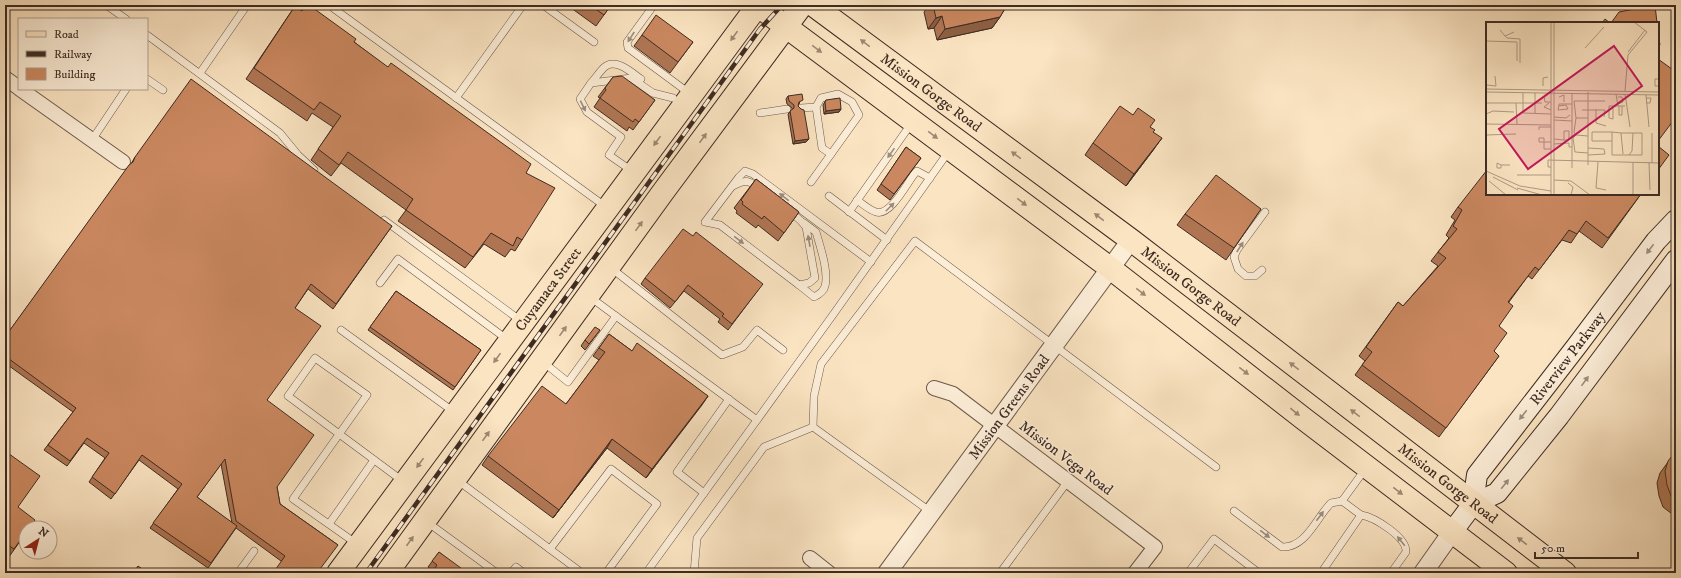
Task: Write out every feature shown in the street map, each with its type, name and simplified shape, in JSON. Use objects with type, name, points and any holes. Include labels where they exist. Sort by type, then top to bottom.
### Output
[{"type":"main road","name":"Cuyamaca Street","points":[[338,573],[634,173],[682,96],[758,5]]},
{"type":"main road","points":[[758,5],[1110,268],[1506,573]]},
{"type":"main road","points":[[387,573],[609,267],[802,5]]},
{"type":"main road","name":"Mission Gorge Road","points":[[813,5],[1131,240],[1473,504],[1565,573]]},
{"type":"main road","name":"Riverview Parkway","points":[[1473,504],[1475,479],[1477,475],[1576,348],[1656,241],[1676,220]]},
{"type":"main road","name":"Riverview Parkway","points":[[1452,532],[1473,504],[1497,493],[1559,416],[1676,260]]},
{"type":"street","points":[[5,78],[18,86]]},
{"type":"street","points":[[27,91],[123,162]]},
{"type":"street","name":"Mission Greens Road","points":[[887,573],[1131,240]]},
{"type":"street","name":"Mission Vega Road","points":[[934,388],[953,394],[996,425],[1154,547],[1135,573]]},
{"type":"street","points":[[1423,573],[1452,532]]},
{"type":"street","points":[[810,558],[829,573]]},
{"type":"lane","points":[[106,5],[125,18]]},
{"type":"lane","points":[[200,73],[247,5]]},
{"type":"lane","points":[[336,5],[333,8],[608,208]]},
{"type":"lane","points":[[456,98],[523,5]]},
{"type":"lane","points":[[543,5],[594,42]]},
{"type":"lane","points":[[654,5],[627,42],[628,48],[682,96]]},
{"type":"lane","points":[[148,36],[280,133],[298,155],[318,173]]},
{"type":"lane","points":[[634,173],[609,155],[621,137],[587,112],[580,99],[591,83],[607,65],[615,64],[622,66],[662,94]]},
{"type":"lane","points":[[591,83],[631,78],[653,93],[682,96]]},
{"type":"lane","points":[[148,80],[163,90]]},
{"type":"lane","points":[[92,140],[125,90]]},
{"type":"lane","points":[[811,182],[859,115],[852,102],[838,94],[821,98],[816,107],[822,148],[831,154]]},
{"type":"lane","points":[[801,108],[816,107]]},
{"type":"lane","points":[[760,113],[787,109]]},
{"type":"lane","points":[[849,212],[913,121]]},
{"type":"lane","points":[[646,573],[951,149]]},
{"type":"lane","points":[[782,206],[816,232],[825,271],[825,287],[814,297],[720,225],[705,222],[732,186],[746,171],[753,174],[871,262]]},
{"type":"lane","points":[[857,200],[876,212],[881,213],[891,208],[914,173],[917,171],[921,172],[930,178]]},
{"type":"lane","points":[[732,186],[742,181],[747,181],[763,192]]},
{"type":"lane","points":[[829,196],[887,240]]},
{"type":"lane","points":[[1262,270],[1255,276],[1246,276],[1238,269],[1234,257],[1237,250],[1265,212]]},
{"type":"lane","points":[[375,214],[523,322]]},
{"type":"lane","points":[[799,285],[809,283],[815,278],[809,238],[806,228],[800,220]]},
{"type":"lane","points":[[813,427],[814,396],[821,364],[915,241],[1216,467]]},
{"type":"lane","points":[[380,283],[398,259],[510,341]]},
{"type":"lane","points":[[609,267],[722,355],[743,347],[757,330],[783,350]]},
{"type":"lane","points":[[588,296],[757,420]]},
{"type":"lane","points":[[541,361],[568,382],[616,316]]},
{"type":"lane","points":[[341,330],[456,413]]},
{"type":"lane","points":[[359,546],[293,498],[340,434],[367,395],[315,358],[288,396],[340,434],[405,483]]},
{"type":"lane","points":[[704,493],[676,472],[729,399]]},
{"type":"lane","points":[[813,427],[932,512]]},
{"type":"lane","points":[[694,573],[697,538],[764,448],[813,427]]},
{"type":"lane","points":[[329,524],[374,460]]},
{"type":"lane","points":[[1234,511],[1282,547],[1290,548],[1304,538],[1331,503],[1342,501],[1367,467]]},
{"type":"lane","points":[[550,549],[611,469],[657,504],[606,573]]},
{"type":"lane","points":[[456,479],[582,573]]},
{"type":"lane","points":[[1000,573],[1068,480]]},
{"type":"lane","points":[[1342,501],[1361,515],[1369,516],[1401,538],[1405,544],[1406,552],[1391,573]]},
{"type":"lane","points":[[1321,573],[1361,515]]},
{"type":"lane","points":[[425,520],[497,573]]},
{"type":"lane","points":[[1188,573],[1214,539],[1250,570],[1260,573]]},
{"type":"lane","points":[[238,573],[254,551]]},
{"type":"lane","points":[[511,573],[516,567],[524,573]]},
{"type":"building","points":[[305,5],[309,5],[356,39],[354,42],[388,67],[391,63],[531,164],[526,173],[555,188],[522,240],[517,237],[513,246],[491,233],[473,257],[406,210],[413,199],[348,152],[339,165],[318,149],[341,116],[320,102],[314,110],[254,68],[295,6],[302,11]]},
{"type":"building","points":[[590,5],[611,5],[604,15]]},
{"type":"building","points":[[933,5],[1007,5],[1000,17],[945,29],[942,16],[936,18]]},
{"type":"building","points":[[1655,5],[1657,22],[1612,22],[1619,12]]},
{"type":"building","points":[[656,15],[693,42],[678,62],[642,35]]},
{"type":"building","points":[[1659,60],[1676,72],[1676,117],[1659,140]]},
{"type":"building","points":[[622,76],[655,100],[639,122],[635,119],[633,122],[600,98],[613,77]]},
{"type":"building","points":[[191,79],[392,226],[336,304],[311,284],[295,308],[321,326],[267,400],[314,435],[277,487],[280,504],[338,545],[317,573],[273,573],[285,556],[236,521],[225,459],[197,497],[237,526],[211,563],[153,523],[182,484],[142,455],[115,494],[92,477],[109,453],[87,438],[70,461],[48,445],[76,408],[5,356],[5,337],[129,165],[133,162],[135,157]]},
{"type":"building","points":[[802,94],[803,100],[799,102],[798,106],[804,110],[809,139],[795,141],[790,111],[794,108],[794,105],[789,101],[788,96]]},
{"type":"building","points":[[840,98],[841,109],[826,111],[826,100]]},
{"type":"building","points":[[1120,106],[1133,115],[1138,108],[1155,120],[1150,127],[1155,130],[1153,132],[1162,138],[1134,174],[1093,143]]},
{"type":"building","points":[[906,147],[921,158],[894,194],[881,184]]},
{"type":"building","points":[[1659,147],[1669,155],[1659,169]]},
{"type":"building","points":[[1486,171],[1486,195],[1640,195],[1608,238],[1586,221],[1577,234],[1569,230],[1539,270],[1535,267],[1508,302],[1513,306],[1499,326],[1507,333],[1494,351],[1499,356],[1446,428],[1362,365],[1372,352],[1366,347],[1398,302],[1403,306],[1446,258],[1438,252],[1457,229],[1453,226],[1462,210],[1458,207]]},
{"type":"building","points":[[1216,175],[1261,209],[1234,248],[1185,214]]},
{"type":"building","points":[[756,179],[799,212],[784,233],[764,216],[762,219],[742,204],[743,202],[741,200]]},
{"type":"building","points":[[683,229],[693,236],[696,232],[763,284],[732,324],[722,316],[724,314],[688,285],[675,302],[645,278]]},
{"type":"building","points":[[396,291],[481,350],[455,387],[370,327]]},
{"type":"building","points":[[595,327],[600,330],[589,344],[585,340]]},
{"type":"building","points":[[609,334],[632,351],[637,343],[708,396],[652,469],[612,439],[559,510],[488,456],[542,386],[566,404],[605,352],[599,348]]},
{"type":"building","points":[[5,451],[40,476],[18,507],[35,520],[18,520],[18,543],[14,549],[5,543]]},
{"type":"building","points":[[1676,451],[1676,499],[1671,496],[1667,485],[1665,471],[1668,461]]},
{"type":"building","points":[[439,552],[465,571],[464,573],[441,573],[435,568],[437,565],[432,561]]},
{"type":"building","points":[[138,566],[148,573],[133,573]]},
{"type":"railway","points":[[366,573],[760,29],[782,5]]}]
